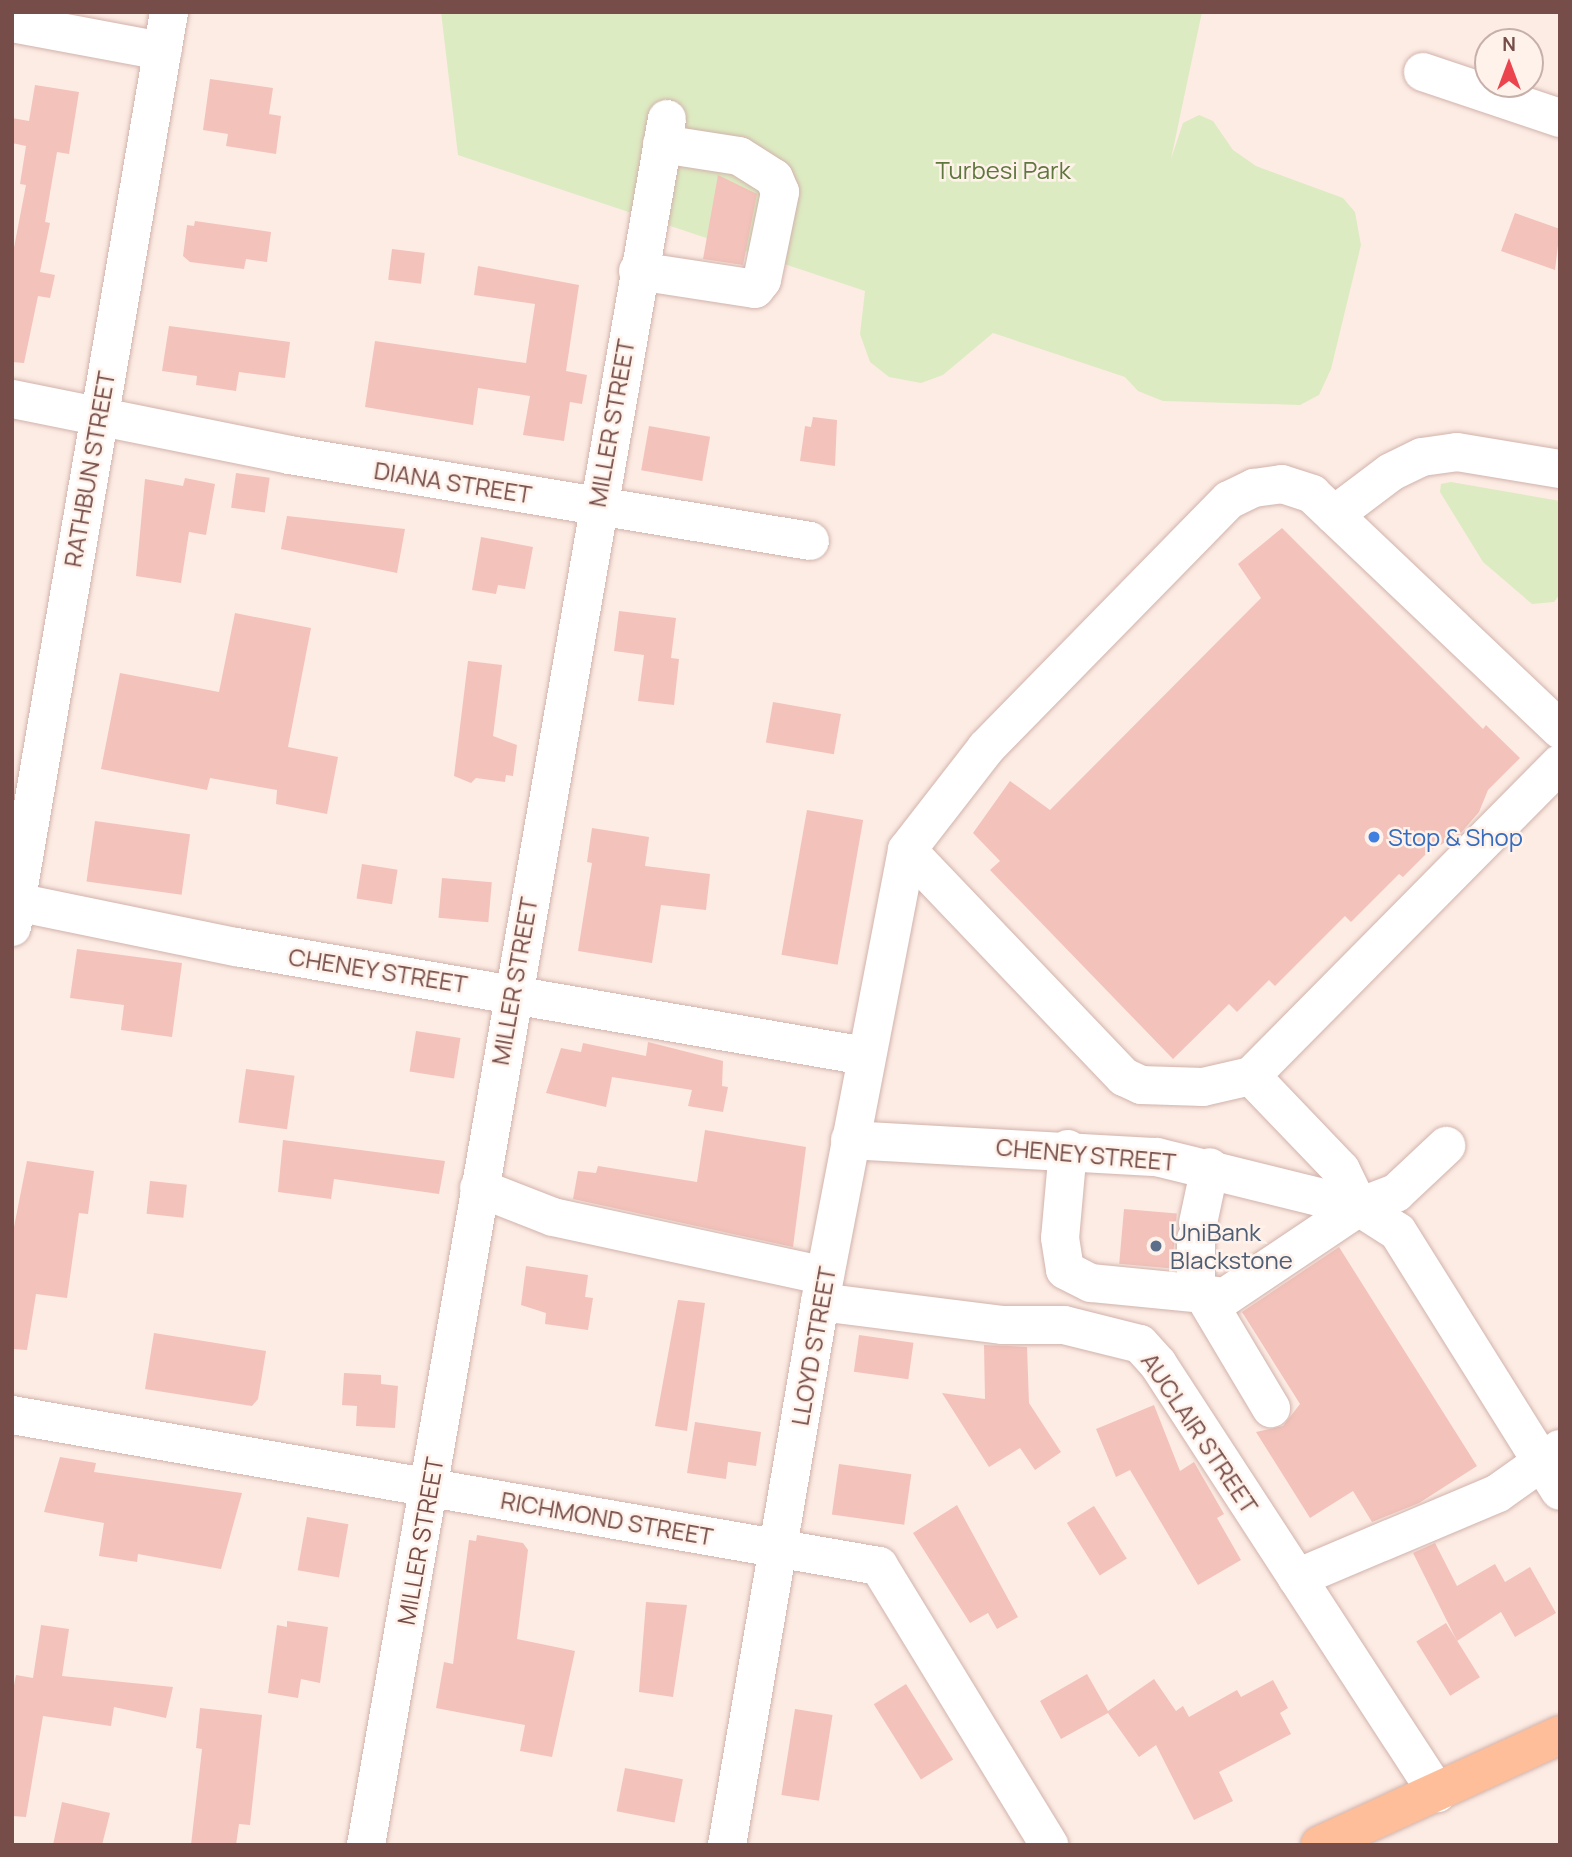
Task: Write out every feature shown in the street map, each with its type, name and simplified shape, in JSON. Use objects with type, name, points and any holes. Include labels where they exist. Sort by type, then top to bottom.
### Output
[{"type":"main road","points":[[1320,1845],[1560,1735]]},
{"type":"street","name":"RATHBUN STREET","points":[[14,915],[169,12]]},
{"type":"street","points":[[12,23],[162,51]]},
{"type":"street","points":[[1423,72],[1560,118]]},
{"type":"street","name":"MILLER STREET","points":[[366,1845],[430,1487],[512,992],[638,271],[665,131],[739,156],[774,178],[780,192],[762,280],[755,289],[638,271]]},
{"type":"street","name":"DIANA STREET","points":[[12,399],[597,506],[810,541]]},
{"type":"street","points":[[1334,515],[1391,472],[1422,457],[1457,452],[1560,469]]},
{"type":"street","points":[[1560,729],[1311,494],[1282,484],[1229,500],[986,748],[908,850],[1124,1077],[1141,1085],[1183,1089],[1251,1076],[1560,764]]},
{"type":"street","name":"LLOYD STREET","points":[[727,1845],[780,1550],[822,1289],[865,1056],[908,850]]},
{"type":"street","name":"CHENEY STREET","points":[[14,915],[236,947],[512,992],[865,1056]]},
{"type":"street","points":[[1251,1076],[1341,1170],[1359,1206],[1398,1232],[1555,1468],[1297,1578]]},
{"type":"street","name":"CHENEY STREET","points":[[850,1140],[1068,1149],[1210,1167],[1359,1206]]},
{"type":"street","points":[[1068,1149],[1060,1238],[1065,1270],[1091,1283],[1226,1297],[1359,1206],[1396,1193],[1446,1146]]},
{"type":"street","points":[[1210,1167],[1197,1231],[1193,1276],[1271,1408]]},
{"type":"street","name":"AUCLAIR STREET","points":[[479,1188],[553,1217],[822,1289],[1002,1325],[1064,1325],[1140,1344],[1158,1364],[1437,1793]]},
{"type":"street","name":"RICHMOND STREET","points":[[12,1415],[879,1566],[1049,1845]]},
{"type":"green space","name":"Turbesi Park","points":[[441,12],[1202,12],[1171,159],[1183,123],[1199,115],[1213,121],[1233,150],[1256,166],[1343,198],[1355,212],[1361,245],[1331,369],[1319,395],[1300,405],[1163,401],[1138,391],[1125,377],[993,333],[943,375],[921,383],[889,377],[870,362],[860,334],[865,291],[458,155]]},
{"type":"green space","points":[[1451,482],[1560,501],[1560,594],[1554,602],[1532,604],[1483,562],[1440,492],[1441,484]]},
{"type":"building","points":[[210,79],[273,88],[269,114],[281,116],[276,154],[226,146],[228,134],[203,130]]},
{"type":"building","points":[[35,85],[79,92],[69,154],[57,152],[45,222],[50,223],[40,272],[55,275],[50,298],[38,296],[24,363],[12,362],[12,258],[26,185],[20,184],[26,146],[12,143],[12,118],[29,121]]},
{"type":"building","points":[[718,175],[757,194],[743,265],[703,259]]},
{"type":"building","points":[[1515,213],[1560,229],[1555,270],[1501,251]]},
{"type":"building","points":[[195,221],[271,232],[267,262],[246,259],[244,269],[190,262],[183,256],[187,225],[194,226]]},
{"type":"building","points":[[392,249],[425,253],[421,284],[388,280]]},
{"type":"building","points":[[478,266],[579,285],[566,371],[587,375],[582,404],[570,402],[564,441],[523,435],[530,396],[478,388],[473,425],[365,407],[375,341],[526,363],[535,304],[474,295]]},
{"type":"building","points":[[169,326],[290,342],[285,378],[239,372],[236,391],[196,385],[197,376],[162,371]]},
{"type":"building","points":[[813,417],[837,420],[835,466],[800,461],[805,426],[811,427]]},
{"type":"building","points":[[649,426],[710,437],[702,481],[641,470]]},
{"type":"building","points":[[236,473],[270,478],[265,512],[231,508]]},
{"type":"building","points":[[185,478],[215,484],[206,535],[189,532],[181,583],[136,576],[145,479],[183,486]]},
{"type":"building","points":[[287,516],[405,529],[397,573],[281,549]]},
{"type":"building","points":[[1282,528],[1483,729],[1486,725],[1520,758],[1488,790],[1479,812],[1459,835],[1429,851],[1403,877],[1399,874],[1351,922],[1345,916],[1275,986],[1269,980],[1237,1012],[1229,1004],[1173,1059],[990,870],[1000,861],[973,833],[1010,781],[1050,810],[1261,598],[1238,564]]},
{"type":"building","points":[[481,537],[533,547],[525,589],[498,585],[496,594],[472,590]]},
{"type":"building","points":[[619,611],[676,618],[671,658],[679,659],[674,705],[638,701],[644,655],[614,651]]},
{"type":"building","points":[[235,613],[311,628],[288,747],[338,757],[327,814],[276,804],[277,790],[210,778],[207,790],[101,769],[120,673],[219,692]]},
{"type":"building","points":[[468,661],[502,665],[493,736],[517,745],[513,776],[506,775],[505,782],[476,778],[471,783],[454,776]]},
{"type":"building","points":[[773,702],[841,714],[834,754],[766,742]]},
{"type":"building","points":[[807,810],[863,820],[838,965],[781,955]]},
{"type":"building","points":[[95,821],[190,834],[182,895],[87,881]]},
{"type":"building","points":[[592,828],[649,837],[645,866],[710,874],[706,910],[661,905],[652,963],[578,951],[592,863],[587,862]]},
{"type":"building","points":[[362,864],[398,870],[392,904],[357,899]]},
{"type":"building","points":[[442,878],[492,882],[488,922],[439,918]]},
{"type":"building","points":[[77,949],[182,963],[172,1037],[121,1030],[124,1005],[70,998]]},
{"type":"building","points":[[416,1031],[460,1038],[454,1079],[410,1071]]},
{"type":"building","points":[[648,1042],[723,1061],[722,1086],[728,1087],[723,1112],[688,1106],[692,1090],[612,1077],[606,1107],[546,1093],[561,1048],[581,1052],[583,1043],[646,1056]]},
{"type":"building","points":[[246,1069],[295,1076],[287,1129],[238,1122]]},
{"type":"building","points":[[705,1130],[806,1147],[793,1247],[573,1199],[578,1171],[596,1173],[598,1166],[697,1182]]},
{"type":"building","points":[[283,1140],[445,1161],[439,1194],[334,1179],[331,1199],[278,1192]]},
{"type":"building","points":[[27,1161],[94,1171],[88,1214],[79,1213],[67,1298],[36,1294],[27,1350],[12,1349],[12,1237]]},
{"type":"building","points":[[150,1181],[187,1185],[183,1218],[147,1214]]},
{"type":"building","points":[[1124,1209],[1177,1214],[1172,1268],[1119,1264]]},
{"type":"building","points":[[1339,1247],[1477,1466],[1419,1503],[1372,1522],[1353,1491],[1310,1518],[1256,1432],[1283,1426],[1300,1404],[1242,1312]]},
{"type":"building","points":[[526,1266],[588,1275],[585,1297],[593,1298],[588,1330],[545,1324],[546,1313],[521,1305]]},
{"type":"building","points":[[678,1300],[705,1303],[687,1431],[655,1426]]},
{"type":"building","points":[[154,1333],[266,1351],[258,1399],[252,1406],[145,1389]]},
{"type":"building","points":[[859,1335],[913,1343],[908,1379],[854,1372]]},
{"type":"building","points":[[984,1345],[1027,1347],[1029,1403],[1061,1452],[1035,1470],[1020,1448],[989,1467],[942,1393],[985,1399]]},
{"type":"building","points":[[344,1373],[381,1375],[381,1384],[398,1386],[395,1428],[356,1426],[357,1406],[342,1405]]},
{"type":"building","points":[[1154,1405],[1180,1471],[1194,1462],[1224,1514],[1217,1518],[1241,1560],[1198,1585],[1130,1470],[1116,1477],[1096,1429]]},
{"type":"building","points":[[695,1422],[761,1432],[756,1466],[728,1462],[726,1479],[687,1473]]},
{"type":"building","points":[[60,1457],[96,1463],[94,1472],[242,1493],[221,1569],[138,1554],[137,1562],[99,1556],[104,1523],[44,1512]]},
{"type":"building","points":[[839,1464],[911,1474],[904,1525],[832,1515]]},
{"type":"building","points":[[957,1505],[1018,1617],[997,1629],[988,1613],[970,1623],[913,1533]]},
{"type":"building","points":[[1094,1506],[1127,1559],[1100,1576],[1067,1523]]},
{"type":"building","points":[[307,1517],[348,1524],[339,1577],[298,1570]]},
{"type":"building","points":[[477,1535],[523,1543],[528,1550],[517,1639],[575,1651],[552,1757],[520,1751],[525,1725],[436,1708],[444,1662],[453,1664],[469,1540],[476,1541]]},
{"type":"building","points":[[1435,1543],[1457,1586],[1495,1564],[1505,1582],[1530,1567],[1556,1613],[1515,1637],[1501,1612],[1457,1641],[1413,1553]]},
{"type":"building","points":[[646,1602],[687,1605],[673,1697],[639,1692]]},
{"type":"building","points":[[287,1621],[328,1627],[320,1683],[301,1679],[298,1698],[268,1693],[277,1625],[287,1627]]},
{"type":"building","points":[[1446,1623],[1480,1677],[1450,1696],[1416,1642]]},
{"type":"building","points":[[41,1625],[69,1629],[62,1676],[173,1687],[166,1718],[114,1707],[111,1726],[43,1716],[26,1817],[12,1816],[12,1696],[16,1675],[33,1678]]},
{"type":"building","points":[[1087,1674],[1108,1711],[1154,1679],[1176,1711],[1183,1706],[1189,1717],[1237,1690],[1241,1697],[1273,1680],[1288,1708],[1280,1713],[1291,1734],[1219,1772],[1233,1801],[1194,1820],[1156,1745],[1139,1757],[1108,1713],[1061,1739],[1040,1701]]},
{"type":"building","points":[[906,1684],[953,1759],[921,1780],[874,1704]]},
{"type":"building","points":[[200,1708],[262,1715],[250,1825],[239,1824],[236,1845],[191,1845],[202,1749],[196,1748]]},
{"type":"building","points":[[795,1709],[833,1715],[819,1801],[781,1795]]},
{"type":"building","points":[[625,1768],[683,1779],[675,1822],[617,1811]]},
{"type":"building","points":[[62,1802],[110,1813],[102,1845],[53,1845]]},
{"type":"place","name":"Stop & Shop","points":[[1374,837]]},
{"type":"place","name":"UniBank Blackstone","points":[[1156,1246]]}]
